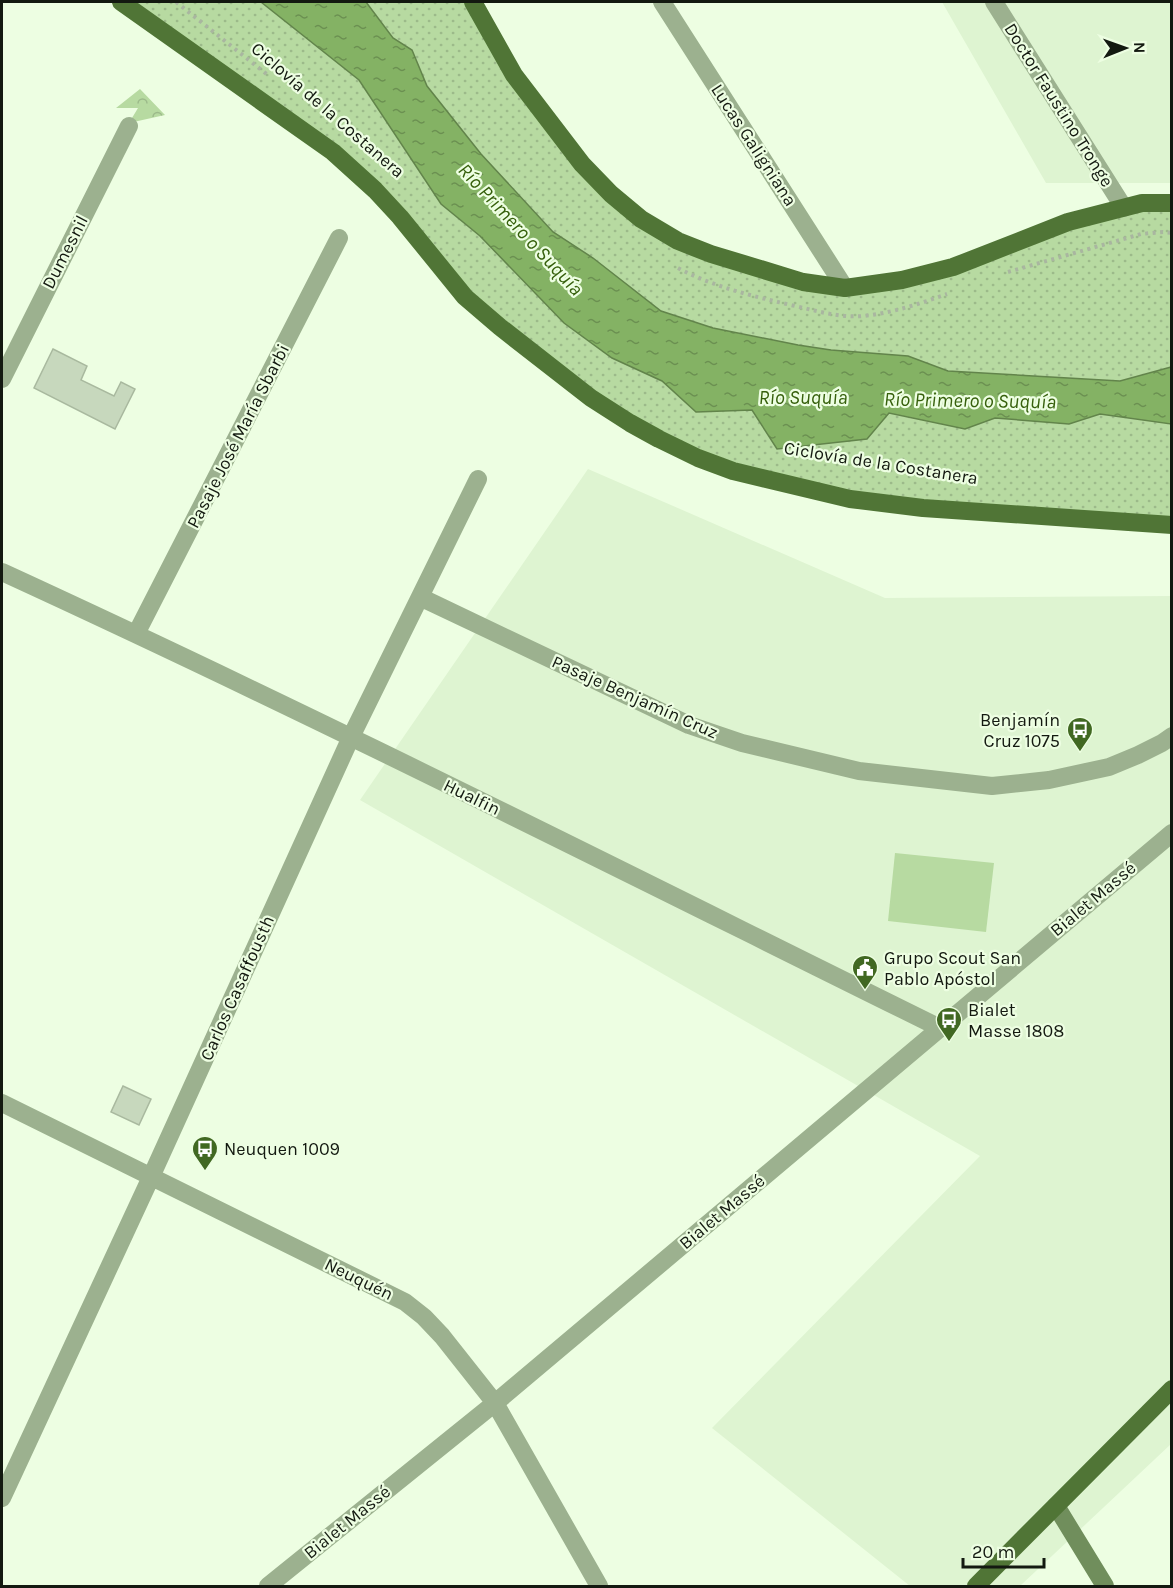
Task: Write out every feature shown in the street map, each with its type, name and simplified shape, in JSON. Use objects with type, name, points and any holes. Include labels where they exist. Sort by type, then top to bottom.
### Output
[{"type":"main road","points":[[121,2],[333,152],[375,190],[400,217],[465,297],[591,398],[659,439],[698,458],[733,471],[850,499],[923,508],[1172,525]]},
{"type":"main road","points":[[473,2],[514,75],[575,155],[611,194],[641,219],[678,241],[711,254],[803,282],[845,288],[902,280],[953,267],[1068,222],[1142,203],[1172,203]]},
{"type":"main road","points":[[976,1587],[1172,1389]]},
{"type":"main road","points":[[1056,1506],[1105,1587]]},
{"type":"street","name":"Lucas Galigniana","points":[[662,2],[845,288]]},
{"type":"street","name":"Doctor Faustino Tronge","points":[[994,2],[1124,208]]},
{"type":"street","name":"Dumesnil","points":[[2,379],[129,126]]},
{"type":"street","name":"Pasaje José María Sbarbi","points":[[136,634],[339,238]]},
{"type":"street","name":"Carlos Casaffousth","points":[[2,1498],[151,1178],[351,737],[422,598],[478,479]]},
{"type":"street","name":"Hualfin","points":[[2,572],[351,737],[940,1028]]},
{"type":"street","name":"Pasaje Benjamín Cruz","points":[[422,598],[689,725],[741,743],[859,771],[992,786],[1049,780],[1108,767],[1138,755],[1172,736]]},
{"type":"street","name":"Bialet Massé","points":[[268,1587],[495,1403],[1172,833]]},
{"type":"street","name":"Neuquén","points":[[2,1103],[405,1302],[424,1317],[495,1403],[599,1587]]},
{"type":"path","name":"Ciclovía de la Costanera","points":[[176,2],[274,81]]},
{"type":"path","points":[[1003,274],[1141,234],[1172,233]]},
{"type":"path","points":[[675,266],[727,290],[840,316],[863,316],[908,309],[950,293]]},
{"type":"shaded area","points":[[942,2],[1171,2],[1171,183],[1046,183]]},
{"type":"shaded area","points":[[588,469],[885,598],[1171,596],[1171,1444],[1020,1586],[910,1586],[712,1428],[980,1156],[360,800]]},
{"type":"green space","points":[[121,2],[261,2],[359,80],[441,204],[480,236],[612,358],[662,381],[696,412],[752,410],[889,413],[965,429],[995,418],[1069,424],[1100,414],[1171,424],[1171,525],[850,499],[659,439],[500,327],[375,190]]},
{"type":"green space","points":[[366,2],[473,2],[514,75],[641,219],[803,282],[902,280],[1068,222],[1171,203],[1171,367],[1120,381],[948,371],[908,356],[798,345],[713,328],[661,311],[593,258],[553,232],[481,154],[427,86],[412,50],[393,38]]},
{"type":"green space","points":[[140,89],[165,115],[129,123],[138,108],[116,108]]},
{"type":"green space","points":[[895,853],[994,863],[986,932],[888,921]]},
{"type":"water","name":"Río Suquía","points":[[261,2],[366,2],[393,38],[412,50],[427,86],[481,154],[553,232],[593,258],[661,311],[713,328],[798,345],[908,356],[948,371],[1120,381],[1171,367],[1171,424],[1100,414],[1069,424],[995,418],[965,429],[889,413],[867,439],[777,449],[752,410],[696,412],[662,381],[612,358],[564,323],[480,236],[441,204],[359,80]]},
{"type":"building","points":[[53,349],[87,366],[81,380],[114,396],[121,382],[135,389],[115,429],[34,388]]},
{"type":"building","points":[[123,1086],[151,1099],[139,1125],[111,1112]]},
{"type":"place","name":"Benjamín Cruz 1075","points":[[1080,753]]},
{"type":"place","name":"Grupo Scout San Pablo Apóstol","points":[[865,991]]},
{"type":"place","name":"Bialet Masse 1808","points":[[949,1043]]},
{"type":"place","name":"Neuquen 1009","points":[[205,1172]]},
{"type":"water label","name":"Río Primero o Suquía","points":[[521,229]]},
{"type":"water label","name":"Río Primero o Suquía","points":[[970,400]]}]
